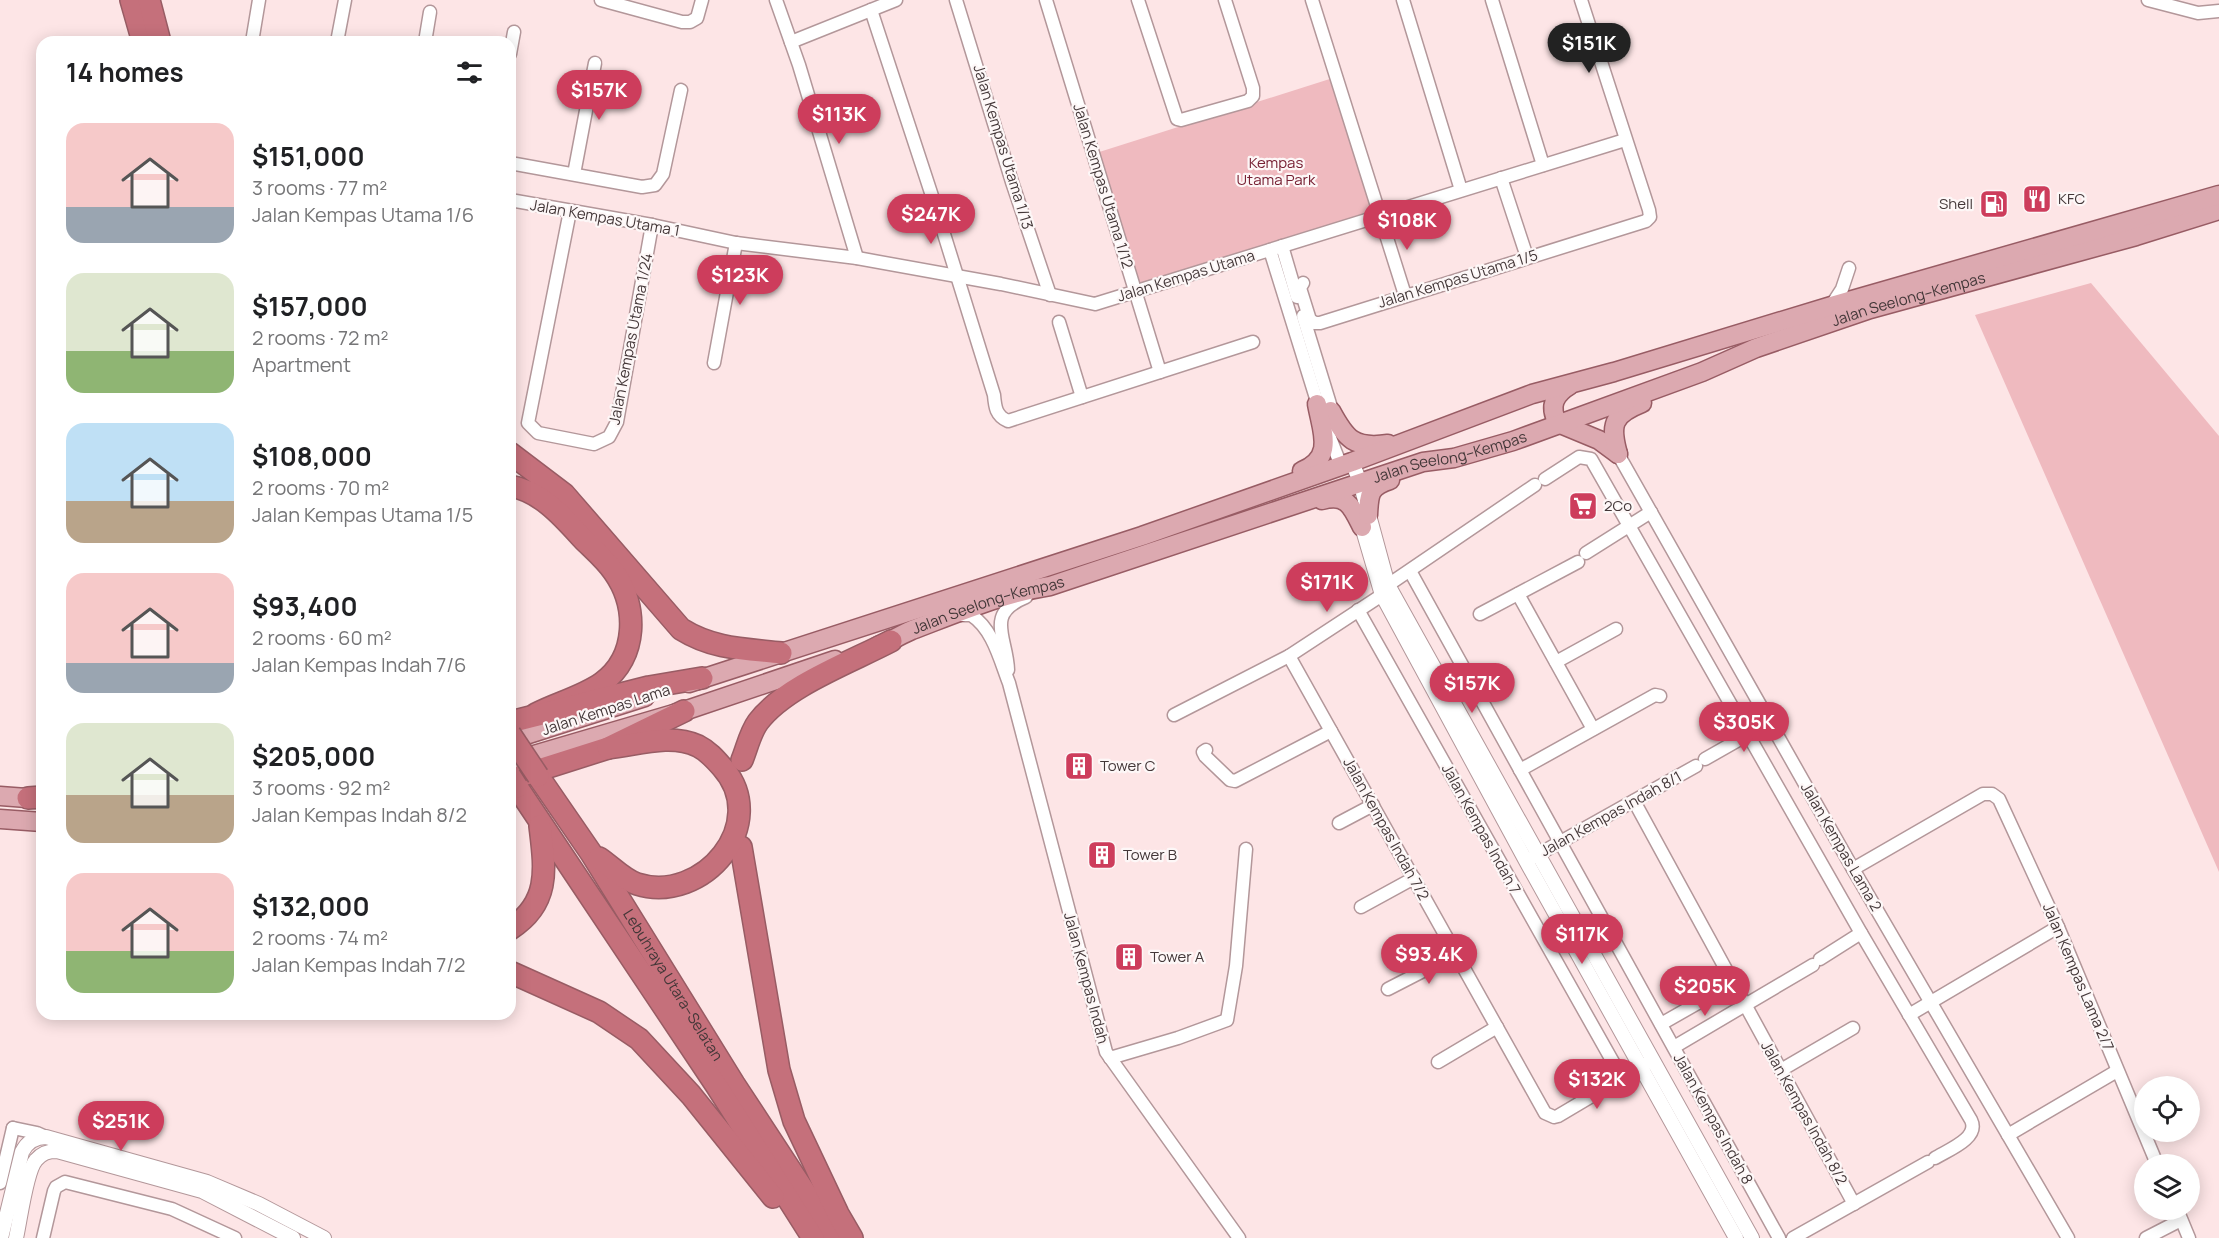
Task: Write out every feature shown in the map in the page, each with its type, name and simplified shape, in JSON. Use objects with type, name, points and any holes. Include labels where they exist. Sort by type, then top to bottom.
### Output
[{"type":"highway","points":[[131,0],[141,36]]},
{"type":"highway","points":[[149,0],[158,36]]},
{"type":"highway","points":[[516,458],[564,494],[681,629],[712,645],[781,654]]},
{"type":"highway","points":[[516,487],[543,500],[614,571],[626,592],[631,612],[631,634],[625,653],[603,682],[536,714]]},
{"type":"highway","points":[[742,760],[756,725],[771,706],[802,686],[891,641]]},
{"type":"highway","points":[[516,720],[649,687],[702,678]]},
{"type":"highway","points":[[516,780],[608,748],[684,711]]},
{"type":"highway","points":[[591,853],[635,883],[656,888],[686,883],[710,869],[724,853],[733,839],[740,812],[738,796],[729,774],[714,757],[698,746],[682,741],[655,740],[632,746],[608,748]]},
{"type":"highway","name":"Lebuhraya Utara–Selatan","points":[[516,743],[591,853],[734,1084],[835,1238]]},
{"type":"highway","name":"Lebuhraya Utara–Selatan","points":[[516,787],[716,1085],[813,1238]]},
{"type":"highway","points":[[516,924],[527,915],[540,894],[545,874],[540,821]]},
{"type":"highway","points":[[741,847],[779,1070],[794,1121],[838,1214],[852,1238]]},
{"type":"highway","points":[[516,975],[599,1012],[639,1039],[691,1095],[806,1238]]},
{"type":"main road","name":"Jalan Seelong–Kempas","points":[[702,678],[1143,536],[1347,464],[1532,394],[2219,195]]},
{"type":"main road","name":"Jalan Seelong–Kempas","points":[[684,711],[891,641],[1000,598],[1050,586],[1423,462],[1454,458],[1513,441],[1702,372],[1756,348],[1870,309],[2136,236],[2219,210]]},
{"type":"main road","points":[[1618,454],[1613,428],[1620,415],[1628,409],[1655,399],[1702,372]]},
{"type":"main road","points":[[1573,383],[1563,389],[1553,404],[1558,423],[1599,440],[1618,454]]},
{"type":"main road","points":[[1324,407],[1342,431],[1351,440],[1360,444],[1377,446],[1407,441]]},
{"type":"main road","points":[[1143,536],[1200,506],[1276,482],[1306,470],[1320,461],[1324,445],[1324,407]]},
{"type":"main road","points":[[1365,521],[1369,496],[1379,483],[1454,458]]},
{"type":"main road","points":[[1258,518],[1335,498],[1348,503],[1365,521]]},
{"type":"main road","name":"Jalan Kempas Lama","points":[[516,738],[702,678]]},
{"type":"main road","name":"Jalan Kempas Lama","points":[[516,760],[684,711]]},
{"type":"main road","points":[[0,796],[36,798]]},
{"type":"main road","points":[[0,819],[36,822]]},
{"type":"street","points":[[253,36],[259,0]]},
{"type":"street","points":[[338,36],[345,0]]},
{"type":"street","points":[[601,0],[624,3],[682,22],[690,22],[697,18],[702,0]]},
{"type":"street","points":[[776,0],[857,258]]},
{"type":"street","points":[[791,42],[896,0]]},
{"type":"street","name":"Jalan Kempas Utama 1/13","points":[[956,0],[1012,182],[1050,295]]},
{"type":"street","name":"Jalan Kempas Utama 1/12","points":[[1046,0],[1160,372]]},
{"type":"street","points":[[1138,0],[1177,119],[1184,120],[1248,101],[1253,96],[1253,88],[1225,0]]},
{"type":"street","points":[[1312,0],[1405,295]]},
{"type":"street","points":[[1403,0],[1461,190]]},
{"type":"street","points":[[1492,0],[1543,165]]},
{"type":"street","points":[[1581,0],[1625,140]]},
{"type":"street","points":[[2148,0],[2198,13],[2219,11]]},
{"type":"street","points":[[871,10],[994,395],[996,411],[1003,419],[1008,421],[1253,342]]},
{"type":"street","points":[[425,36],[430,12]]},
{"type":"street","points":[[513,36],[514,32]]},
{"type":"street","points":[[574,174],[596,63]]},
{"type":"street","points":[[516,165],[642,187],[655,184],[663,174],[681,90]]},
{"type":"street","name":"Jalan Kempas Utama","points":[[736,243],[857,258],[1095,304],[1625,140]]},
{"type":"street","name":"Jalan Kempas Utama 1/5","points":[[1303,283],[1300,288],[1310,320],[1315,323],[1646,221],[1650,217],[1649,210],[1625,140]]},
{"type":"street","points":[[1501,178],[1527,257]]},
{"type":"street","name":"Jalan Kempas Utama 1","points":[[516,201],[652,225],[736,243]]},
{"type":"street","name":"Jalan Kempas Utama 1/24","points":[[570,211],[528,423],[538,433],[584,443],[594,444],[609,437],[617,422],[652,225]]},
{"type":"street","points":[[714,363],[736,243]]},
{"type":"street","points":[[1276,248],[1313,345],[1324,407]]},
{"type":"street","points":[[1276,248],[1324,407],[1354,484],[1385,590],[1646,1064],[1736,1238]]},
{"type":"street","points":[[1831,306],[1842,289],[1849,268]]},
{"type":"street","points":[[1059,322],[1082,397]]},
{"type":"street","name":"Jalan Kempas Lama 2","points":[[1618,454],[1853,869],[2068,1238]]},
{"type":"street","points":[[1174,715],[1289,656],[1540,482],[1579,457],[1591,459],[1861,933],[1974,1126],[1973,1132],[1967,1138],[1932,1160],[1793,1238]]},
{"type":"street","points":[[1480,614],[1582,557],[1650,512]]},
{"type":"street","name":"Jalan Kempas Indah 8","points":[[1410,571],[1779,1238]]},
{"type":"street","points":[[1009,683],[1008,660],[1000,631],[1003,612],[1016,601],[1050,586]]},
{"type":"street","points":[[1518,594],[1593,729]]},
{"type":"street","name":"Jalan Kempas Indah 7","points":[[1358,610],[1622,1078]]},
{"type":"street","points":[[947,617],[967,615],[980,622],[993,644],[1009,683]]},
{"type":"street","points":[[1556,662],[1616,629]]},
{"type":"street","name":"Jalan Kempas Indah 7/2","points":[[1289,656],[1545,1113],[1549,1116],[1558,1116],[1646,1064]]},
{"type":"street","name":"Jalan Kempas Indah","points":[[1009,683],[1106,1052],[1239,1238]]},
{"type":"street","points":[[1520,770],[1655,695],[1660,696]]},
{"type":"street","name":"Jalan Kempas Indah 8/1","points":[[1532,858],[1770,722]]},
{"type":"street","points":[[1206,750],[1203,752],[1205,756],[1230,780],[1235,781],[1331,731]]},
{"type":"street","name":"Jalan Kempas Lama 2/7","points":[[1853,869],[1983,794],[1992,794],[1999,799],[2058,927],[2153,1154]]},
{"type":"street","name":"Jalan Kempas Indah 8/2","points":[[1634,801],[1854,1204]]},
{"type":"street","points":[[1339,823],[1373,805]]},
{"type":"street","points":[[1110,1058],[1178,1038],[1227,1020],[1236,966],[1246,849]]},
{"type":"street","points":[[1361,907],[1414,878]]},
{"type":"street","points":[[1909,1015],[2058,927]]},
{"type":"street","points":[[1674,1047],[1861,933]]},
{"type":"street","points":[[1388,989],[1456,954]]},
{"type":"street","points":[[1661,1024],[1733,983]]},
{"type":"street","points":[[1438,1062],[1497,1027]]},
{"type":"street","points":[[1781,1070],[1853,1028]]},
{"type":"street","points":[[1646,1064],[1752,1238]]},
{"type":"street","points":[[2008,1135],[2117,1071]]},
{"type":"street","points":[[13,1128],[37,1132],[46,1137],[207,1182],[259,1204],[295,1232],[324,1238]]},
{"type":"street","points":[[13,1128],[23,1138],[25,1145]]},
{"type":"street","points":[[0,1183],[13,1128]]},
{"type":"street","points":[[1,1238],[25,1145],[39,1137],[46,1137]]},
{"type":"street","points":[[16,1238],[31,1167],[41,1155],[57,1151],[202,1191],[312,1238]]},
{"type":"street","points":[[43,1238],[54,1191],[56,1187],[65,1182],[172,1209],[235,1238]]},
{"type":"street","points":[[2146,1238],[2171,1220]]},
{"type":"street","points":[[2182,1220],[2189,1238]]},
{"type":"green space","name":"Kempas Utama Park","points":[[1336,77],[1380,216],[1135,292],[1093,154]]},
{"type":"green space","points":[[2091,283],[2219,436],[2219,872],[1975,315]]},
{"type":"place","name":"KFC","points":[[2037,199]]},
{"type":"place","name":"Shell","points":[[1994,204]]},
{"type":"place","name":"2Co","points":[[1583,506]]},
{"type":"place","name":"Tower C","points":[[1079,766]]},
{"type":"place","name":"Tower B","points":[[1102,855]]},
{"type":"place","name":"Tower A","points":[[1129,957]]}]
